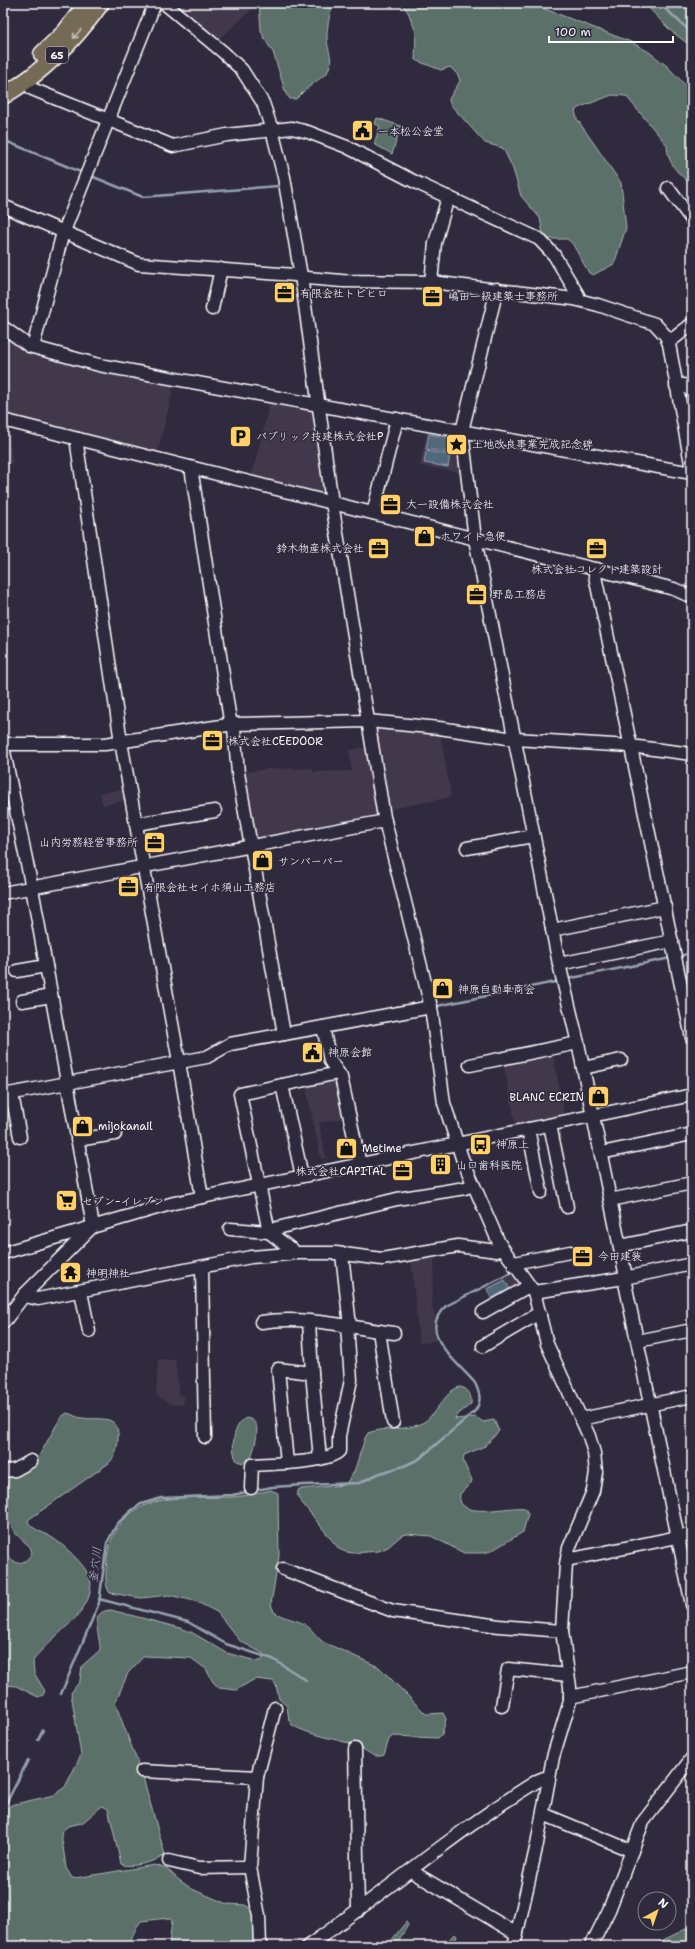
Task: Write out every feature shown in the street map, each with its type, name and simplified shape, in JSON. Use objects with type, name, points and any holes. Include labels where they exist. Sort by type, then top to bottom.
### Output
[{"type":"main road","name":"65","points":[[3,84],[31,64],[52,45],[87,3]]},
{"type":"main road","name":"65","points":[[3,96],[26,81],[67,46],[101,3]]},
{"type":"street","points":[[33,347],[64,231],[155,3]]},
{"type":"street","points":[[171,5],[233,60],[242,70],[260,97],[272,130],[284,177],[302,276],[332,503],[385,821],[431,1007],[444,1103],[457,1144],[473,1185],[502,1249],[532,1289],[551,1352],[581,1419],[594,1453],[595,1482],[592,1495],[569,1548],[567,1560],[562,1631],[570,1697],[555,1747],[543,1814],[514,1946]]},
{"type":"street","points":[[26,81],[32,89],[173,146],[227,135],[272,130],[300,130],[347,147],[448,198],[538,240],[554,255],[578,294],[577,299]]},
{"type":"street","points":[[668,188],[692,220]]},
{"type":"street","points":[[431,282],[436,243],[448,198]]},
{"type":"street","points":[[3,206],[139,264],[221,269],[342,281],[431,282],[497,289],[577,299],[651,322],[661,329],[668,341],[692,470],[686,472],[98,365],[33,347],[3,327]]},
{"type":"street","points":[[212,309],[221,269]]},
{"type":"street","points":[[497,289],[462,431],[475,539],[552,930],[601,1153],[692,1605]]},
{"type":"street","points":[[668,341],[674,339],[692,324]]},
{"type":"street","points":[[676,386],[682,385],[692,391]]},
{"type":"street","points":[[373,513],[397,419]]},
{"type":"street","points":[[3,420],[674,589],[692,597]]},
{"type":"street","points":[[79,439],[78,445],[121,742],[202,1197]]},
{"type":"street","points":[[193,468],[192,474],[230,720],[234,728],[238,773],[284,1034]]},
{"type":"street","points":[[596,570],[595,576],[630,746],[638,774],[692,1038]]},
{"type":"street","points":[[3,744],[105,744],[232,724],[368,721],[439,728],[515,739],[630,746],[692,754]]},
{"type":"street","points":[[3,747],[32,888],[93,1226]]},
{"type":"street","points":[[136,824],[215,811]]},
{"type":"street","points":[[3,893],[385,821]]},
{"type":"street","points":[[467,848],[533,836]]},
{"type":"street","points":[[552,930],[665,907]]},
{"type":"street","points":[[559,964],[672,941]]},
{"type":"street","points":[[17,971],[46,966]]},
{"type":"street","points":[[22,1001],[51,996]]},
{"type":"street","points":[[20,1137],[8,1095],[206,1057],[230,1044],[431,1007]]},
{"type":"street","points":[[323,1027],[330,1061],[341,1077],[360,1164]]},
{"type":"street","points":[[470,1065],[578,1043]]},
{"type":"street","points":[[583,1068],[621,1060]]},
{"type":"street","points":[[338,1073],[240,1094],[269,1231],[296,1252],[342,1254],[382,1259],[458,1246],[497,1251],[502,1249]]},
{"type":"street","points":[[282,1085],[302,1176]]},
{"type":"street","points":[[3,1253],[165,1205],[692,1095]]},
{"type":"street","points":[[550,1124],[567,1207]]},
{"type":"street","points":[[528,1129],[541,1192]]},
{"type":"street","points":[[78,1140],[115,1134]]},
{"type":"street","points":[[601,1153],[692,1134]]},
{"type":"street","points":[[610,1200],[692,1184]]},
{"type":"street","points":[[230,1229],[269,1231],[397,1199],[466,1188],[473,1185]]},
{"type":"street","points":[[3,1323],[24,1294],[93,1226]]},
{"type":"street","points":[[620,1246],[692,1231]]},
{"type":"street","points":[[24,1294],[38,1299],[82,1292],[251,1257],[289,1254],[292,1249]]},
{"type":"street","points":[[514,1266],[519,1262],[570,1252]]},
{"type":"street","points":[[252,1488],[252,1465],[286,1463],[320,1458],[334,1455],[340,1448],[339,1436],[351,1380],[349,1326],[342,1254]]},
{"type":"street","points":[[483,1312],[532,1289],[625,1278],[692,1264]]},
{"type":"street","points":[[202,1267],[205,1437]]},
{"type":"street","points":[[82,1292],[89,1331]]},
{"type":"street","points":[[483,1346],[540,1314]]},
{"type":"street","points":[[261,1322],[279,1319],[349,1326],[394,1333]]},
{"type":"street","points":[[309,1322],[312,1374],[320,1458]]},
{"type":"street","points":[[638,1341],[692,1330]]},
{"type":"street","points":[[379,1331],[393,1422]]},
{"type":"street","points":[[286,1463],[278,1370],[312,1374]]},
{"type":"street","points":[[581,1419],[692,1396]]},
{"type":"street","points":[[3,1471],[15,1470],[31,1461]]},
{"type":"street","points":[[567,1560],[692,1534]]},
{"type":"street","points":[[282,1569],[393,1611],[499,1626],[562,1631]]},
{"type":"street","points":[[502,1706],[508,1669],[568,1675]]},
{"type":"street","points":[[570,1697],[692,1672]]},
{"type":"street","points":[[260,1946],[259,1916],[250,1867],[257,1777],[275,1708]]},
{"type":"street","points":[[355,1749],[358,1911]]},
{"type":"street","points":[[591,1946],[609,1910],[643,1822],[692,1758]]},
{"type":"street","points":[[142,1771],[257,1777]]},
{"type":"street","points":[[314,1944],[503,1802],[539,1780],[544,1778],[549,1779]]},
{"type":"street","points":[[543,1814],[632,1851]]},
{"type":"street","points":[[169,1861],[199,1868],[250,1867]]},
{"type":"street","points":[[411,1871],[517,1934]]},
{"type":"shaded area","points":[[181,3],[259,3],[217,41],[178,9]]},
{"type":"shaded area","points":[[3,336],[24,352],[51,360],[97,372],[174,386],[157,454],[3,415]]},
{"type":"shaded area","points":[[270,403],[316,411],[326,494],[324,496],[251,478]]},
{"type":"shaded area","points":[[3,424],[7,425],[13,463],[3,465]]},
{"type":"shaded area","points":[[427,431],[459,437],[463,473],[420,466]]},
{"type":"shaded area","points":[[374,725],[440,732],[451,797],[386,810]]},
{"type":"shaded area","points":[[368,747],[378,816],[254,840],[241,773],[267,769],[312,768],[313,772],[352,771],[349,750]]},
{"type":"shaded area","points":[[125,789],[127,800],[103,805],[100,793]]},
{"type":"shaded area","points":[[552,1051],[565,1116],[516,1127],[503,1061]]},
{"type":"shaded area","points":[[337,1077],[346,1118],[319,1123],[326,1158],[321,1159],[305,1083]]},
{"type":"shaded area","points":[[435,1254],[432,1307],[435,1315],[433,1328],[436,1341],[419,1343],[411,1258]]},
{"type":"shaded area","points":[[514,1273],[524,1285],[492,1302],[485,1288]]},
{"type":"shaded area","points":[[158,1359],[175,1360],[179,1395],[184,1396],[183,1405],[170,1404],[156,1395]]},
{"type":"green space","points":[[259,3],[333,3],[327,33],[327,42],[331,58],[327,73],[296,99],[290,99],[286,94],[273,52],[264,38],[261,30]]},
{"type":"green space","points":[[401,3],[536,3],[545,9],[631,42],[649,52],[667,66],[692,92],[692,184],[674,168],[669,157],[667,145],[626,96],[612,95],[578,108],[575,111],[577,119],[621,183],[626,228],[614,264],[593,275],[589,273],[572,243],[567,239],[548,239],[543,234],[540,218],[521,196],[513,169],[503,148],[485,143],[450,104],[449,99],[460,81],[458,75],[450,67],[441,70],[415,60],[416,32],[408,12]]},
{"type":"green space","points":[[644,3],[692,3],[692,47],[670,30]]},
{"type":"green space","points":[[377,118],[401,126],[392,154],[374,144],[380,126],[375,124]]},
{"type":"green space","points":[[460,1387],[469,1392],[471,1404],[456,1416],[455,1419],[476,1417],[483,1422],[494,1420],[499,1431],[485,1446],[464,1455],[463,1461],[472,1480],[460,1494],[461,1503],[466,1508],[475,1510],[525,1508],[528,1514],[523,1532],[491,1551],[483,1553],[464,1553],[431,1536],[407,1534],[402,1535],[388,1547],[379,1551],[354,1553],[339,1549],[299,1499],[297,1494],[299,1489],[345,1485],[354,1472],[368,1433],[411,1427],[424,1422],[433,1414],[451,1392]]},
{"type":"green space","points":[[67,1413],[80,1418],[101,1419],[112,1422],[116,1425],[118,1431],[118,1440],[116,1452],[109,1463],[28,1520],[34,1528],[56,1540],[73,1555],[83,1566],[91,1583],[89,1597],[81,1611],[45,1646],[33,1661],[34,1673],[45,1691],[43,1695],[38,1697],[16,1686],[3,1685],[3,1553],[17,1563],[26,1560],[32,1552],[30,1547],[15,1533],[7,1519],[8,1482],[11,1477],[33,1463],[39,1456],[61,1417]]},
{"type":"green space","points":[[246,1418],[250,1419],[256,1425],[257,1436],[251,1457],[243,1463],[237,1461],[233,1444],[238,1426]]},
{"type":"green space","points":[[271,1490],[278,1493],[279,1556],[271,1604],[274,1612],[303,1624],[323,1642],[379,1667],[426,1714],[443,1713],[446,1719],[442,1734],[438,1738],[393,1736],[389,1739],[384,1755],[376,1756],[359,1746],[314,1734],[292,1725],[289,1720],[287,1706],[279,1699],[276,1685],[273,1681],[255,1679],[236,1690],[219,1688],[213,1682],[206,1669],[191,1658],[144,1656],[128,1673],[115,1703],[142,1774],[165,1855],[144,1864],[131,1866],[121,1864],[109,1812],[107,1808],[102,1806],[82,1823],[68,1826],[61,1832],[66,1868],[72,1878],[155,1865],[167,1869],[192,1889],[227,1904],[245,1905],[254,1911],[257,1946],[169,1946],[172,1920],[168,1918],[141,1921],[136,1928],[129,1946],[3,1946],[3,1820],[6,1810],[11,1805],[54,1795],[65,1787],[81,1755],[71,1693],[80,1681],[82,1666],[100,1650],[97,1625],[99,1615],[104,1611],[111,1610],[191,1632],[227,1653],[256,1661],[260,1661],[264,1658],[264,1654],[240,1641],[217,1612],[195,1601],[169,1595],[141,1598],[110,1593],[106,1581],[107,1558],[110,1543],[117,1529],[127,1517],[139,1508],[153,1502],[185,1498],[237,1497]]},
{"type":"green space","points":[[406,1922],[408,1925],[396,1946],[387,1946]]},
{"type":"green space","points":[[692,1926],[692,1946],[654,1946],[661,1941]]},
{"type":"green space","points":[[454,1934],[457,1936],[454,1946],[438,1946],[441,1941],[448,1941]]},
{"type":"water","points":[[429,434],[453,438],[450,453],[426,449]]},
{"type":"water","points":[[426,451],[450,455],[448,467],[424,463]]},
{"type":"water","points":[[505,1280],[511,1292],[493,1301],[487,1289]]},
{"type":"waterway","points":[[659,3],[692,33]]},
{"type":"waterway","points":[[3,140],[83,173]]},
{"type":"waterway","points":[[91,176],[143,197],[278,186]]},
{"type":"waterway","points":[[679,956],[692,953]]},
{"type":"waterway","points":[[567,979],[671,958]]},
{"type":"waterway","points":[[437,1006],[560,981]]},
{"type":"waterway","points":[[61,1694],[99,1603],[107,1543],[117,1524],[141,1504],[161,1498],[232,1495],[272,1487],[359,1483],[380,1473],[404,1466],[419,1459],[475,1411],[479,1404],[479,1394],[475,1383],[451,1357],[437,1337],[435,1327],[438,1316],[446,1306],[513,1272]]},
{"type":"waterway","points":[[99,1599],[188,1622],[226,1644],[273,1659],[306,1680]]},
{"type":"waterway","name":"釜穴川","points":[[38,1740],[43,1730]]},
{"type":"waterway","name":"釜穴川","points":[[3,1810],[28,1760]]},
{"type":"place","name":"一本松公会堂","points":[[362,131]]},
{"type":"place","name":"有限会社トビヒロ","points":[[285,293]]},
{"type":"place","name":"嶋田一級建築士事務所","points":[[432,296]]},
{"type":"place","name":"パブリック技建株式会社P","points":[[241,436]]},
{"type":"place","name":"土地改良事業完成記念碑","points":[[457,444]]},
{"type":"place","name":"大一設備株式会社","points":[[391,504]]},
{"type":"place","name":"ホワイト急便","points":[[425,536]]},
{"type":"place","name":"鈴木物産株式会社","points":[[379,548]]},
{"type":"place","name":"株式会社コレクト建築設計","points":[[597,549]]},
{"type":"place","name":"野島工務店","points":[[477,594]]},
{"type":"place","name":"株式会社CEEDOOR","points":[[213,741]]},
{"type":"place","name":"山内労務経営事務所","points":[[154,842]]},
{"type":"place","name":"サンバーバー","points":[[263,861]]},
{"type":"place","name":"有限会社セイホ須山工務店","points":[[128,887]]},
{"type":"place","name":"神原自動車商会","points":[[442,989]]},
{"type":"place","name":"神原会館","points":[[312,1052]]},
{"type":"place","name":"BLANC ECRIN","points":[[599,1097]]},
{"type":"place","name":"mijokanail","points":[[82,1126]]},
{"type":"place","name":"神原上","points":[[481,1144]]},
{"type":"place","name":"Metime","points":[[346,1148]]},
{"type":"place","name":"山口歯科医院","points":[[441,1165]]},
{"type":"place","name":"株式会社CAPITAL","points":[[402,1171]]},
{"type":"place","name":"セブン-イレブン","points":[[66,1201]]},
{"type":"place","name":"今田建装","points":[[583,1256]]},
{"type":"place","name":"神明神社","points":[[71,1273]]}]
